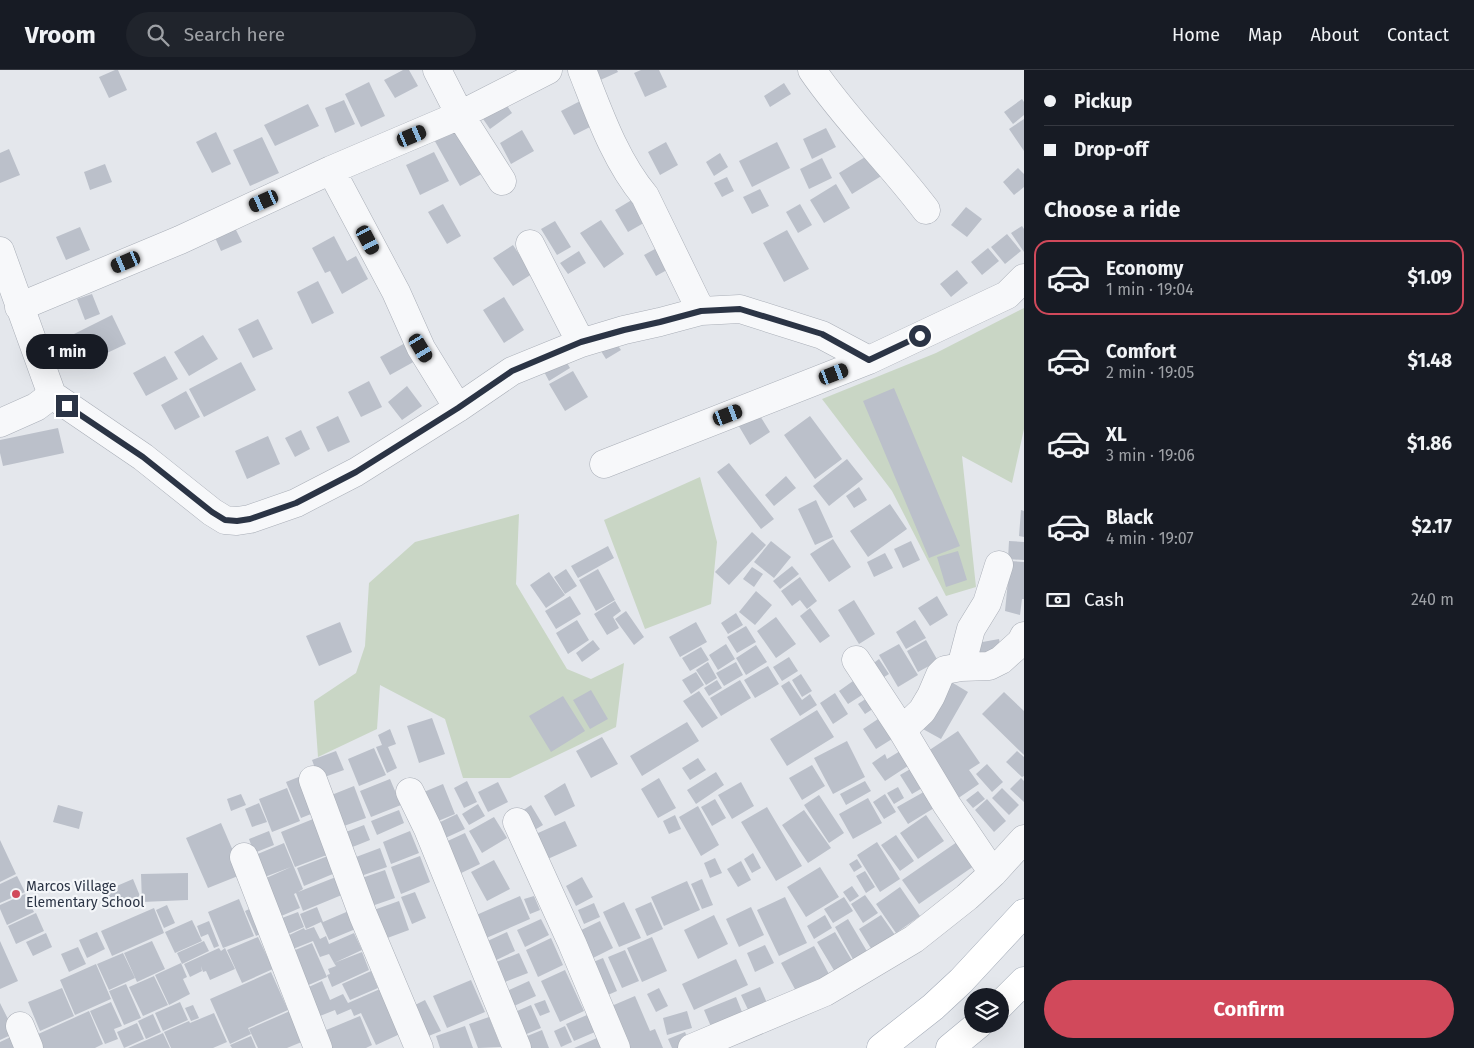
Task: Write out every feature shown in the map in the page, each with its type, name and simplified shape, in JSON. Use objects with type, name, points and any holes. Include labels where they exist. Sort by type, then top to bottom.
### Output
[{"type":"main road","points":[[881,1048],[933,1007],[961,981],[1024,913]]},
{"type":"main road","points":[[1009,996],[1024,981]]},
{"type":"main road","points":[[950,1048],[968,1033]]},
{"type":"street","points":[[437,70],[460,115],[502,181]]},
{"type":"street","points":[[19,307],[180,240],[331,170],[460,115],[548,70]]},
{"type":"street","points":[[582,70],[608,135],[634,184],[645,196],[701,311]]},
{"type":"street","points":[[812,70],[839,106],[926,210]]},
{"type":"street","points":[[331,170],[396,292],[421,348],[458,408]]},
{"type":"street","points":[[530,244],[581,342]]},
{"type":"street","points":[[0,252],[52,395],[143,457],[212,512],[225,520],[250,519],[304,498],[356,472],[458,408],[512,371],[581,342],[624,330],[701,311],[740,309],[822,334],[869,360]]},
{"type":"street","points":[[604,464],[869,360],[1007,295],[1024,278]]},
{"type":"street","points":[[0,423],[36,407],[52,395]]},
{"type":"street","points":[[961,667],[971,629],[988,603],[999,565]]},
{"type":"street","points":[[902,730],[922,711],[940,675],[950,668],[990,666],[1001,660],[1023,642]]},
{"type":"street","points":[[856,660],[902,730],[947,805],[993,873]]},
{"type":"street","points":[[313,780],[363,915],[419,1048]]},
{"type":"street","points":[[410,792],[428,829],[517,1048]]},
{"type":"street","points":[[517,822],[572,943],[616,1048]]},
{"type":"street","points":[[692,1048],[825,992],[914,939],[993,873],[1024,839]]},
{"type":"street","points":[[244,857],[318,1048]]},
{"type":"green space","points":[[1024,308],[1024,429],[1012,483],[962,456],[976,587],[946,596],[892,491],[822,399],[936,353]]},
{"type":"green space","points":[[700,477],[717,542],[711,604],[645,629],[604,520]]},
{"type":"green space","points":[[519,514],[516,584],[567,669],[591,679],[624,663],[616,727],[510,778],[463,778],[445,719],[380,685],[377,729],[318,757],[314,701],[356,673],[365,646],[369,583],[415,542]]},
{"type":"building","points":[[118,70],[127,90],[109,98],[99,77]]},
{"type":"building","points":[[403,70],[409,70],[418,86],[395,98],[384,80]]},
{"type":"building","points":[[590,70],[617,70],[618,72],[596,82]]},
{"type":"building","points":[[641,70],[659,70],[667,87],[645,97],[634,73]]},
{"type":"building","points":[[369,82],[385,116],[361,127],[345,94]]},
{"type":"building","points":[[784,83],[791,94],[770,107],[764,96]]},
{"type":"building","points":[[584,99],[598,123],[574,135],[561,111]]},
{"type":"building","points":[[1022,99],[1024,102],[1024,115],[1013,124],[1004,112]]},
{"type":"building","points":[[344,100],[355,124],[335,133],[325,108]]},
{"type":"building","points":[[503,100],[512,113],[490,129],[481,116]]},
{"type":"building","points":[[308,104],[319,126],[275,146],[264,125]]},
{"type":"building","points":[[1024,119],[1024,151],[1009,129]]},
{"type":"building","points":[[453,125],[487,171],[460,186],[432,136]]},
{"type":"building","points":[[826,128],[836,147],[812,159],[803,139]]},
{"type":"building","points":[[522,130],[534,151],[511,164],[500,143]]},
{"type":"building","points":[[216,132],[231,164],[212,173],[196,142]]},
{"type":"building","points":[[262,137],[279,173],[250,186],[233,150]]},
{"type":"building","points":[[666,142],[678,165],[660,175],[648,152]]},
{"type":"building","points":[[777,142],[790,168],[752,187],[739,161]]},
{"type":"building","points":[[9,149],[20,175],[0,183],[0,153]]},
{"type":"building","points":[[434,152],[449,181],[420,195],[406,165]]},
{"type":"building","points":[[720,153],[728,167],[714,176],[706,162]]},
{"type":"building","points":[[870,154],[883,175],[852,194],[839,173]]},
{"type":"building","points":[[822,158],[832,178],[809,189],[800,169]]},
{"type":"building","points":[[105,164],[112,182],[90,190],[84,172]]},
{"type":"building","points":[[1018,168],[1024,174],[1024,187],[1014,195],[1003,182]]},
{"type":"building","points":[[727,177],[734,191],[722,197],[714,183]]},
{"type":"building","points":[[836,184],[850,208],[824,223],[810,200]]},
{"type":"building","points":[[760,189],[769,206],[752,214],[743,197]]},
{"type":"building","points":[[635,198],[649,220],[628,232],[615,210]]},
{"type":"building","points":[[443,204],[461,236],[447,244],[428,212]]},
{"type":"building","points":[[800,204],[812,225],[798,233],[786,212]]},
{"type":"building","points":[[966,207],[982,219],[967,237],[951,225]]},
{"type":"building","points":[[601,220],[624,254],[604,268],[580,233]]},
{"type":"building","points":[[555,221],[571,247],[557,255],[541,229]]},
{"type":"building","points":[[233,224],[242,242],[221,251],[213,233]]},
{"type":"building","points":[[1022,226],[1024,229],[1024,252],[1011,233]]},
{"type":"building","points":[[80,227],[90,250],[66,260],[56,237]]},
{"type":"building","points":[[787,230],[809,269],[784,282],[763,243]]},
{"type":"building","points":[[1007,234],[1021,251],[1005,264],[991,247]]},
{"type":"building","points":[[334,236],[347,261],[356,256],[368,279],[342,294],[330,271],[325,273],[312,248]]},
{"type":"building","points":[[664,244],[676,265],[656,276],[644,255]]},
{"type":"building","points":[[513,245],[532,274],[513,286],[493,258]]},
{"type":"building","points":[[988,248],[999,261],[982,275],[971,262]]},
{"type":"building","points":[[579,251],[586,263],[568,274],[560,263]]},
{"type":"building","points":[[957,270],[968,283],[951,297],[940,284]]},
{"type":"building","points":[[318,281],[334,313],[312,324],[297,292]]},
{"type":"building","points":[[92,294],[100,314],[85,320],[77,299]]},
{"type":"building","points":[[504,297],[524,330],[504,343],[483,310]]},
{"type":"building","points":[[112,315],[126,344],[88,362],[74,334]]},
{"type":"building","points":[[258,319],[273,349],[253,358],[238,329]]},
{"type":"building","points":[[203,335],[218,359],[189,376],[174,352]]},
{"type":"building","points":[[73,339],[84,361],[70,368],[58,346]]},
{"type":"building","points":[[614,340],[621,350],[606,359],[599,348]]},
{"type":"building","points":[[407,342],[417,360],[390,375],[380,357]]},
{"type":"building","points":[[165,356],[178,379],[146,396],[133,373]]},
{"type":"building","points":[[563,356],[570,368],[549,381],[542,368]]},
{"type":"building","points":[[241,362],[256,390],[204,417],[189,389]]},
{"type":"building","points":[[573,371],[588,397],[565,411],[549,384]]},
{"type":"building","points":[[369,381],[382,407],[361,417],[348,392]]},
{"type":"building","points":[[407,386],[422,406],[402,420],[388,402]]},
{"type":"building","points":[[894,388],[960,546],[929,558],[863,401]]},
{"type":"building","points":[[186,391],[200,417],[175,430],[161,405]]},
{"type":"building","points":[[757,411],[770,432],[750,445],[737,423]]},
{"type":"building","points":[[338,416],[350,442],[328,452],[316,427]]},
{"type":"building","points":[[810,416],[842,459],[815,479],[784,435]]},
{"type":"building","points":[[58,428],[64,453],[3,466],[0,440]]},
{"type":"building","points":[[301,430],[310,449],[295,457],[285,438]]},
{"type":"building","points":[[268,436],[280,464],[247,479],[235,451]]},
{"type":"building","points":[[847,459],[863,479],[829,506],[813,486]]},
{"type":"building","points":[[729,463],[774,519],[761,529],[717,472]]},
{"type":"building","points":[[786,476],[796,488],[774,506],[765,495]]},
{"type":"building","points":[[859,487],[867,500],[854,508],[846,496]]},
{"type":"building","points":[[816,500],[833,537],[815,545],[798,509]]},
{"type":"building","points":[[890,504],[907,529],[868,557],[850,531]]},
{"type":"building","points":[[1021,510],[1024,511],[1024,537],[1019,536]]},
{"type":"building","points":[[752,532],[766,545],[729,585],[715,572]]},
{"type":"building","points":[[833,539],[851,567],[829,582],[810,554]]},
{"type":"building","points":[[771,541],[791,557],[774,578],[754,562]]},
{"type":"building","points":[[911,541],[920,560],[903,568],[894,549]]},
{"type":"building","points":[[1009,541],[1024,542],[1024,560],[1008,559]]},
{"type":"building","points":[[608,546],[614,558],[578,578],[571,566]]},
{"type":"building","points":[[958,551],[967,580],[946,587],[937,557]]},
{"type":"building","points":[[885,553],[893,568],[874,577],[867,562]]},
{"type":"building","points":[[1010,561],[1024,562],[1024,599],[1022,599],[1020,615],[1005,611]]},
{"type":"building","points":[[792,566],[799,574],[780,589],[773,581]]},
{"type":"building","points":[[752,567],[763,574],[754,587],[743,579]]},
{"type":"building","points":[[566,569],[577,586],[565,594],[554,577]]},
{"type":"building","points":[[598,569],[615,600],[596,611],[579,580]]},
{"type":"building","points":[[549,572],[565,595],[546,608],[530,585]]},
{"type":"building","points":[[800,577],[817,601],[807,609],[800,600],[792,606],[781,591]]},
{"type":"building","points":[[756,591],[772,605],[755,625],[739,612]]},
{"type":"building","points":[[570,596],[581,614],[556,629],[545,611]]},
{"type":"building","points":[[937,596],[948,615],[930,626],[918,608]]},
{"type":"building","points":[[854,600],[875,634],[859,644],[838,610]]},
{"type":"building","points":[[615,601],[621,611],[613,617],[619,628],[607,635],[594,614]]},
{"type":"building","points":[[810,608],[830,636],[820,643],[800,616]]},
{"type":"building","points":[[626,611],[644,637],[634,645],[615,619]]},
{"type":"building","points":[[736,613],[743,625],[728,634],[721,623]]},
{"type":"building","points":[[776,617],[796,644],[776,658],[757,631]]},
{"type":"building","points":[[577,620],[589,640],[568,654],[556,633]]},
{"type":"building","points":[[915,620],[926,638],[906,649],[896,632]]},
{"type":"building","points":[[340,622],[352,652],[319,666],[306,636]]},
{"type":"building","points":[[696,622],[707,642],[680,657],[669,637]]},
{"type":"building","points":[[746,626],[756,642],[737,653],[727,637]]},
{"type":"building","points":[[999,639],[1002,654],[981,659],[977,643]]},
{"type":"building","points":[[593,640],[600,649],[582,662],[576,653]]},
{"type":"building","points":[[926,640],[938,661],[918,672],[907,651]]},
{"type":"building","points":[[726,644],[735,659],[718,670],[709,655]]},
{"type":"building","points":[[899,644],[918,675],[898,687],[879,655]]},
{"type":"building","points":[[756,645],[767,662],[746,675],[736,658]]},
{"type":"building","points":[[701,647],[709,660],[690,671],[682,658]]},
{"type":"building","points":[[789,657],[798,671],[782,681],[773,667]]},
{"type":"building","points":[[879,659],[889,674],[881,679],[871,665]]},
{"type":"building","points":[[708,662],[717,678],[706,685],[696,670]]},
{"type":"building","points":[[736,662],[743,675],[724,686],[716,673]]},
{"type":"building","points":[[768,666],[779,684],[755,698],[744,680]]},
{"type":"building","points":[[696,672],[704,685],[691,694],[682,680]]},
{"type":"building","points":[[801,674],[812,691],[802,697],[792,680]]},
{"type":"building","points":[[717,680],[722,688],[709,696],[704,688]]},
{"type":"building","points":[[740,680],[751,698],[721,716],[710,698]]},
{"type":"building","points":[[948,680],[968,692],[941,739],[921,728]]},
{"type":"building","points":[[789,681],[802,700],[810,694],[817,705],[800,716],[781,686]]},
{"type":"building","points":[[853,681],[862,695],[848,704],[839,691]]},
{"type":"building","points":[[591,690],[608,719],[590,729],[573,700]]},
{"type":"building","points":[[699,691],[718,718],[702,728],[683,701]]},
{"type":"building","points":[[1004,692],[1024,711],[1024,755],[982,714]]},
{"type":"building","points":[[835,693],[848,714],[833,724],[820,703]]},
{"type":"building","points":[[563,696],[585,731],[551,752],[529,716]]},
{"type":"building","points":[[867,698],[882,703],[865,714],[858,704]]},
{"type":"building","points":[[817,710],[834,737],[787,766],[770,739]]},
{"type":"building","points":[[432,718],[445,754],[419,763],[407,726]]},
{"type":"building","points":[[878,719],[892,739],[876,749],[863,729]]},
{"type":"building","points":[[687,722],[699,741],[642,776],[630,756]]},
{"type":"building","points":[[390,729],[396,744],[388,747],[397,768],[387,773],[376,747],[382,745],[378,735]]},
{"type":"building","points":[[958,731],[980,763],[969,770],[979,784],[957,799],[925,753]]},
{"type":"building","points":[[602,737],[618,764],[591,778],[576,751]]},
{"type":"building","points":[[847,741],[865,777],[833,794],[814,758]]},
{"type":"building","points":[[374,748],[386,775],[359,786],[348,759]]},
{"type":"building","points":[[905,748],[914,762],[885,781],[872,763],[885,754],[887,759]]},
{"type":"building","points":[[336,751],[344,770],[319,779],[312,760]]},
{"type":"building","points":[[1017,751],[1024,757],[1024,776],[1022,777],[1006,762]]},
{"type":"building","points":[[698,758],[706,770],[690,780],[682,768]]},
{"type":"building","points":[[919,764],[931,783],[912,794],[900,775]]},
{"type":"building","points":[[987,764],[1003,782],[992,792],[976,774]]},
{"type":"building","points":[[812,765],[825,786],[802,800],[789,778]]},
{"type":"building","points":[[716,772],[724,785],[696,804],[687,790]]},
{"type":"building","points":[[306,774],[321,810],[301,818],[286,782]]},
{"type":"building","points":[[659,778],[676,808],[658,818],[641,789]]},
{"type":"building","points":[[1021,778],[1024,781],[1024,802],[1010,789]]},
{"type":"building","points":[[390,779],[401,805],[371,817],[360,791]]},
{"type":"building","points":[[467,781],[477,802],[464,808],[454,788]]},
{"type":"building","points":[[865,781],[871,791],[846,805],[840,794]]},
{"type":"building","points":[[498,782],[508,802],[488,812],[478,792]]},
{"type":"building","points":[[741,782],[754,806],[732,819],[718,795]]},
{"type":"building","points":[[565,783],[575,806],[555,816],[544,796]]},
{"type":"building","points":[[443,784],[455,814],[431,824],[419,794]]},
{"type":"building","points":[[354,786],[366,818],[344,826],[346,832],[364,825],[370,840],[350,848],[324,798]]},
{"type":"building","points":[[898,787],[904,798],[894,804],[887,793]]},
{"type":"building","points":[[287,788],[300,821],[272,832],[259,799]]},
{"type":"building","points":[[1002,788],[1019,805],[1009,815],[992,798]]},
{"type":"building","points":[[929,789],[939,805],[908,824],[897,807]]},
{"type":"building","points":[[978,791],[985,799],[973,808],[966,800]]},
{"type":"building","points":[[241,794],[246,805],[231,811],[227,799]]},
{"type":"building","points":[[885,794],[896,812],[884,819],[873,802]]},
{"type":"building","points":[[819,795],[844,833],[829,843],[804,805]]},
{"type":"building","points":[[868,798],[882,823],[853,839],[839,814]]},
{"type":"building","points":[[715,799],[726,818],[712,826],[701,807]]},
{"type":"building","points":[[987,799],[1006,821],[994,832],[975,810]]},
{"type":"building","points":[[259,803],[267,822],[252,827],[245,809]]},
{"type":"building","points":[[478,804],[485,816],[469,825],[462,814]]},
{"type":"building","points":[[58,805],[83,812],[79,829],[53,822]]},
{"type":"building","points":[[531,805],[543,825],[531,832],[519,813]]},
{"type":"building","points":[[698,806],[719,845],[701,856],[679,817]]},
{"type":"building","points":[[767,807],[802,866],[776,881],[741,822]]},
{"type":"building","points":[[399,810],[404,823],[377,835],[371,821]]},
{"type":"building","points":[[804,810],[831,848],[808,863],[782,825]]},
{"type":"building","points":[[457,814],[465,829],[441,840],[434,825]]},
{"type":"building","points":[[675,815],[681,829],[669,834],[663,821]]},
{"type":"building","points":[[926,815],[944,841],[918,859],[900,833]]},
{"type":"building","points":[[318,817],[332,853],[295,867],[281,832]]},
{"type":"building","points":[[494,817],[507,838],[482,853],[469,831]]},
{"type":"building","points":[[565,821],[577,846],[541,862],[529,837]]},
{"type":"building","points":[[221,823],[243,874],[208,888],[186,838]]},
{"type":"building","points":[[269,831],[274,845],[254,853],[249,839]]},
{"type":"building","points":[[410,831],[419,853],[391,864],[383,842]]},
{"type":"building","points":[[465,833],[480,864],[455,876],[439,845]]},
{"type":"building","points":[[896,835],[914,861],[900,871],[881,845]]},
{"type":"building","points":[[0,840],[16,874],[0,882]]},
{"type":"building","points":[[877,842],[900,879],[880,892],[857,855]]},
{"type":"building","points":[[957,842],[974,866],[919,904],[902,880]]},
{"type":"building","points":[[284,843],[303,889],[298,892],[341,875],[349,892],[303,911],[296,893],[294,894],[300,908],[279,917],[264,879],[291,867],[262,878],[253,856]]},
{"type":"building","points":[[380,848],[387,867],[355,878],[348,860]]},
{"type":"building","points":[[753,853],[761,868],[752,873],[744,859]]},
{"type":"building","points":[[333,854],[340,871],[304,886],[297,868]]},
{"type":"building","points":[[420,856],[430,882],[401,894],[391,867]]},
{"type":"building","points":[[715,858],[722,873],[710,878],[704,863]]},
{"type":"building","points":[[857,859],[862,867],[854,872],[849,864]]},
{"type":"building","points":[[494,860],[510,889],[487,901],[471,872]]},
{"type":"building","points":[[741,861],[751,880],[738,887],[727,869]]},
{"type":"building","points":[[820,867],[839,897],[806,917],[787,887]]},
{"type":"building","points":[[385,870],[395,898],[366,908],[356,880]]},
{"type":"building","points":[[865,871],[875,887],[866,893],[856,876]]},
{"type":"building","points":[[188,873],[188,900],[142,902],[141,874]]},
{"type":"building","points":[[17,876],[25,892],[0,903],[0,884]]},
{"type":"building","points":[[582,877],[593,897],[576,906],[566,886]]},
{"type":"building","points":[[133,879],[140,896],[112,907],[105,891]]},
{"type":"building","points":[[702,879],[713,905],[702,909],[691,884]]},
{"type":"building","points":[[687,881],[700,910],[664,926],[651,897]]},
{"type":"building","points":[[852,886],[859,896],[850,902],[843,892]]},
{"type":"building","points":[[900,887],[920,916],[896,933],[876,904]]},
{"type":"building","points":[[415,892],[426,918],[412,924],[401,897]]},
{"type":"building","points":[[25,894],[34,912],[7,925],[0,905]]},
{"type":"building","points":[[865,895],[878,913],[863,923],[851,904]]},
{"type":"building","points":[[520,896],[530,919],[484,939],[474,916]]},
{"type":"building","points":[[534,896],[540,910],[530,914],[524,899]]},
{"type":"building","points":[[785,897],[807,943],[779,956],[757,910]]},
{"type":"building","points":[[844,897],[853,911],[833,923],[824,909]]},
{"type":"building","points":[[239,899],[254,936],[223,948],[208,912]]},
{"type":"building","points":[[399,901],[409,930],[382,940],[371,911]]},
{"type":"building","points":[[624,902],[641,938],[619,947],[603,912]]},
{"type":"building","points":[[651,902],[663,929],[647,936],[635,909]]},
{"type":"building","points":[[594,903],[600,917],[584,924],[578,910]]},
{"type":"building","points":[[167,905],[175,923],[164,928],[156,910]]},
{"type":"building","points":[[258,905],[268,930],[256,936],[245,911]]},
{"type":"building","points":[[317,907],[323,922],[351,910],[358,928],[329,940],[321,922],[306,929],[300,914]]},
{"type":"building","points":[[751,907],[764,935],[739,947],[726,919]]},
{"type":"building","points":[[154,908],[164,933],[112,956],[101,931]]},
{"type":"building","points":[[298,912],[304,927],[288,934],[282,918]]},
{"type":"building","points":[[36,913],[44,931],[16,944],[8,926]]},
{"type":"building","points":[[714,915],[728,944],[698,959],[684,930]]},
{"type":"building","points":[[825,915],[832,928],[814,939],[807,926]]},
{"type":"building","points":[[881,915],[895,935],[872,950],[859,929]]},
{"type":"building","points":[[541,919],[549,935],[525,947],[517,930]]},
{"type":"building","points":[[848,919],[868,953],[854,961],[835,927]]},
{"type":"building","points":[[192,920],[202,941],[175,953],[165,932]]},
{"type":"building","points":[[209,921],[219,946],[214,948],[208,934],[201,937],[197,926]]},
{"type":"building","points":[[600,921],[613,948],[585,962],[571,935]]},
{"type":"building","points":[[314,927],[320,939],[326,936],[329,944],[354,933],[362,950],[334,963],[329,954],[320,957],[313,941],[288,951],[283,938],[304,928],[305,930]]},
{"type":"building","points":[[97,932],[105,949],[87,958],[79,940]]},
{"type":"building","points":[[507,932],[515,951],[488,964],[479,945]]},
{"type":"building","points":[[835,932],[853,962],[835,972],[817,942]]},
{"type":"building","points":[[46,933],[52,947],[33,956],[26,942]]},
{"type":"building","points":[[258,937],[273,969],[242,983],[227,950]]},
{"type":"building","points":[[652,937],[667,971],[642,982],[627,948]]},
{"type":"building","points":[[551,938],[563,965],[538,977],[526,950]]},
{"type":"building","points":[[0,941],[18,981],[0,989]]},
{"type":"building","points":[[152,941],[165,969],[137,982],[124,953]]},
{"type":"building","points":[[204,941],[209,951],[182,964],[177,953]]},
{"type":"building","points":[[312,943],[327,977],[304,987],[288,953]]},
{"type":"building","points":[[765,945],[774,963],[755,972],[747,953]]},
{"type":"building","points":[[814,946],[830,976],[797,993],[781,963]]},
{"type":"building","points":[[78,947],[86,964],[69,972],[61,954]]},
{"type":"building","points":[[219,948],[221,951],[225,948],[235,969],[210,980],[206,971],[203,972],[201,966],[202,971],[190,977],[184,964]]},
{"type":"building","points":[[625,950],[639,981],[622,988],[608,957]]},
{"type":"building","points":[[362,952],[369,970],[332,987],[327,975],[330,974],[328,969],[336,966],[334,963]]},
{"type":"building","points":[[123,953],[135,978],[109,990],[97,964]]},
{"type":"building","points":[[519,953],[528,973],[497,985],[489,965]]},
{"type":"building","points":[[603,958],[617,991],[601,998],[586,965]]},
{"type":"building","points":[[736,959],[748,985],[694,1010],[682,984]]},
{"type":"building","points":[[181,963],[187,977],[183,979],[190,994],[169,1005],[155,975]]},
{"type":"building","points":[[96,964],[111,999],[75,1015],[60,980]]},
{"type":"building","points":[[565,970],[584,1011],[560,1022],[541,981]]},
{"type":"building","points":[[371,971],[378,988],[350,1000],[342,984]]},
{"type":"building","points":[[271,972],[288,1010],[248,1028],[251,1034],[230,1044],[210,999]]},
{"type":"building","points":[[154,976],[168,1005],[143,1016],[129,987]]},
{"type":"building","points":[[471,980],[485,1012],[447,1028],[433,996]]},
{"type":"building","points":[[322,981],[330,1000],[343,994],[348,1003],[380,989],[400,1034],[376,1045],[361,1013],[354,1016],[351,1009],[337,1015],[335,1010],[315,1018],[302,990]]},
{"type":"building","points":[[529,981],[536,996],[505,1010],[498,995]]},
{"type":"building","points":[[126,984],[141,1018],[124,1025],[109,991]]},
{"type":"building","points":[[760,987],[770,1010],[752,1018],[741,995]]},
{"type":"building","points":[[62,988],[74,1016],[40,1031],[28,1002]]},
{"type":"building","points":[[659,988],[668,1006],[656,1012],[647,994]]},
{"type":"building","points":[[635,996],[650,1031],[655,1029],[663,1048],[619,1048],[602,1010]]},
{"type":"building","points":[[736,997],[746,1022],[715,1036],[704,1010]]},
{"type":"building","points":[[425,1000],[441,1031],[426,1037],[411,1007]]},
{"type":"building","points":[[545,1000],[550,1012],[540,1016],[534,1004]]},
{"type":"building","points":[[111,1002],[122,1026],[114,1029],[118,1039],[105,1044],[90,1011]]},
{"type":"building","points":[[180,1002],[188,1020],[163,1031],[155,1013]]},
{"type":"building","points":[[0,1003],[15,1033],[0,1040]]},
{"type":"building","points":[[193,1005],[199,1018],[191,1021],[185,1008]]},
{"type":"building","points":[[531,1005],[541,1028],[517,1038],[508,1015]]},
{"type":"building","points":[[89,1011],[103,1044],[95,1048],[42,1048],[36,1035]]},
{"type":"building","points":[[290,1011],[304,1041],[287,1048],[258,1048],[249,1029]]},
{"type":"building","points":[[687,1011],[692,1028],[667,1035],[663,1018]]},
{"type":"building","points":[[214,1013],[227,1042],[213,1048],[171,1048],[164,1032]]},
{"type":"building","points":[[153,1014],[161,1032],[146,1039],[138,1021]]},
{"type":"building","points":[[587,1015],[595,1032],[574,1041],[566,1024]]},
{"type":"building","points":[[360,1016],[372,1045],[366,1048],[325,1048],[319,1033]]},
{"type":"building","points":[[489,1017],[501,1047],[478,1048],[469,1024]]},
{"type":"building","points":[[137,1023],[144,1039],[124,1048],[117,1032]]},
{"type":"building","points":[[465,1026],[473,1048],[440,1048],[436,1036]]},
{"type":"building","points":[[565,1026],[572,1042],[561,1047],[554,1031]]},
{"type":"building","points":[[542,1030],[549,1048],[518,1048],[515,1041]]},
{"type":"building","points":[[685,1032],[691,1046],[672,1048],[668,1039]]},
{"type":"building","points":[[163,1033],[170,1048],[128,1048]]},
{"type":"building","points":[[15,1035],[21,1048],[0,1048],[0,1042]]},
{"type":"building","points":[[251,1036],[256,1048],[232,1048],[230,1045]]},
{"type":"building","points":[[597,1038],[601,1048],[574,1048]]},
{"type":"place","name":"Marcos Village Elementary School","points":[[16,894]]},
{"type":"route","points":[[67,406],[143,457],[212,512],[225,520],[237,521],[250,519],[296,503],[356,472],[458,408],[512,371],[581,342],[624,330],[701,311],[740,309],[822,334],[869,360],[920,336]]}]
